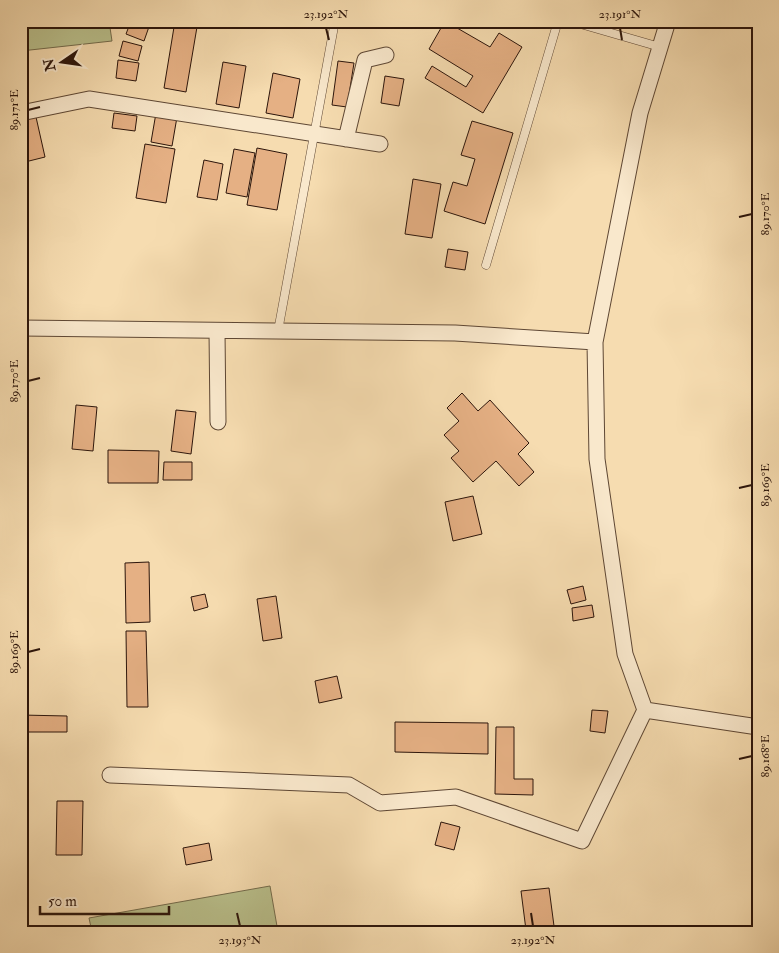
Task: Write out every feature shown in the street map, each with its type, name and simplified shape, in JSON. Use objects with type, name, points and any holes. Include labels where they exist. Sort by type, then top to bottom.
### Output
[{"type":"street","points":[[110,775],[349,784],[380,802],[456,797],[582,841],[645,710],[625,654],[597,459],[595,342],[640,113],[668,21]]},
{"type":"street","points":[[346,139],[365,60],[386,55]]},
{"type":"street","points":[[21,113],[89,99],[380,144]]},
{"type":"street","points":[[21,328],[455,334],[595,342]]},
{"type":"street","points":[[217,330],[218,422]]},
{"type":"street","points":[[645,710],[758,727]]},
{"type":"lane","points":[[278,331],[335,21]]},
{"type":"lane","points":[[486,266],[558,21]]},
{"type":"lane","points":[[570,21],[660,47]]},
{"type":"green space","points":[[21,21],[109,21],[112,41],[21,51]]},
{"type":"green space","points":[[270,886],[278,932],[92,932],[89,918]]},
{"type":"building","points":[[131,21],[151,21],[144,41],[126,34]]},
{"type":"building","points":[[175,21],[198,21],[186,92],[164,88]]},
{"type":"building","points":[[445,21],[490,47],[499,33],[522,47],[483,113],[425,78],[432,66],[466,87],[473,76],[429,49]]},
{"type":"building","points":[[123,41],[142,46],[138,61],[119,56]]},
{"type":"building","points":[[118,60],[139,63],[136,81],[116,78]]},
{"type":"building","points":[[338,61],[354,63],[347,107],[332,105]]},
{"type":"building","points":[[223,62],[246,66],[239,108],[216,104]]},
{"type":"building","points":[[273,73],[300,79],[293,118],[266,113]]},
{"type":"building","points":[[385,76],[404,79],[399,106],[381,103]]},
{"type":"building","points":[[114,113],[137,116],[135,131],[112,128]]},
{"type":"building","points":[[156,113],[177,117],[172,146],[151,142]]},
{"type":"building","points":[[36,117],[45,157],[21,163],[21,120]]},
{"type":"building","points":[[472,121],[513,133],[485,224],[444,211],[453,182],[467,186],[475,159],[461,155]]},
{"type":"building","points":[[145,144],[175,149],[166,203],[136,198]]},
{"type":"building","points":[[257,148],[287,154],[277,210],[247,205]]},
{"type":"building","points":[[234,149],[255,153],[247,197],[226,193]]},
{"type":"building","points":[[204,160],[223,164],[217,200],[197,197]]},
{"type":"building","points":[[413,179],[441,184],[432,238],[405,234]]},
{"type":"building","points":[[448,249],[468,252],[465,270],[445,267]]},
{"type":"building","points":[[462,393],[478,411],[490,400],[529,443],[518,454],[534,472],[519,486],[496,461],[473,482],[451,458],[459,451],[444,435],[459,421],[447,408]]},
{"type":"building","points":[[76,405],[97,407],[93,451],[72,449]]},
{"type":"building","points":[[176,410],[196,412],[191,454],[171,451]]},
{"type":"building","points":[[108,450],[159,451],[158,483],[108,483]]},
{"type":"building","points":[[164,462],[192,462],[192,480],[163,480]]},
{"type":"building","points":[[473,496],[482,534],[453,541],[445,502]]},
{"type":"building","points":[[149,562],[150,622],[126,623],[125,563]]},
{"type":"building","points":[[758,573],[758,597],[756,597],[753,574]]},
{"type":"building","points":[[583,586],[586,600],[571,604],[567,590]]},
{"type":"building","points":[[205,594],[208,607],[194,611],[191,597]]},
{"type":"building","points":[[276,596],[282,638],[263,641],[257,599]]},
{"type":"building","points":[[592,605],[594,617],[573,621],[572,608]]},
{"type":"building","points":[[126,631],[146,631],[148,707],[127,707]]},
{"type":"building","points":[[337,676],[342,698],[319,703],[315,681]]},
{"type":"building","points":[[592,710],[608,711],[605,733],[590,731]]},
{"type":"building","points":[[21,715],[67,716],[67,732],[21,732]]},
{"type":"building","points":[[395,722],[488,723],[488,754],[395,752]]},
{"type":"building","points":[[496,727],[514,727],[514,779],[533,779],[533,795],[495,794]]},
{"type":"building","points":[[57,801],[83,801],[82,855],[56,855]]},
{"type":"building","points":[[441,822],[460,827],[454,850],[435,845]]},
{"type":"building","points":[[209,843],[212,860],[186,865],[183,848]]},
{"type":"building","points":[[549,888],[554,926],[526,930],[521,891]]}]
